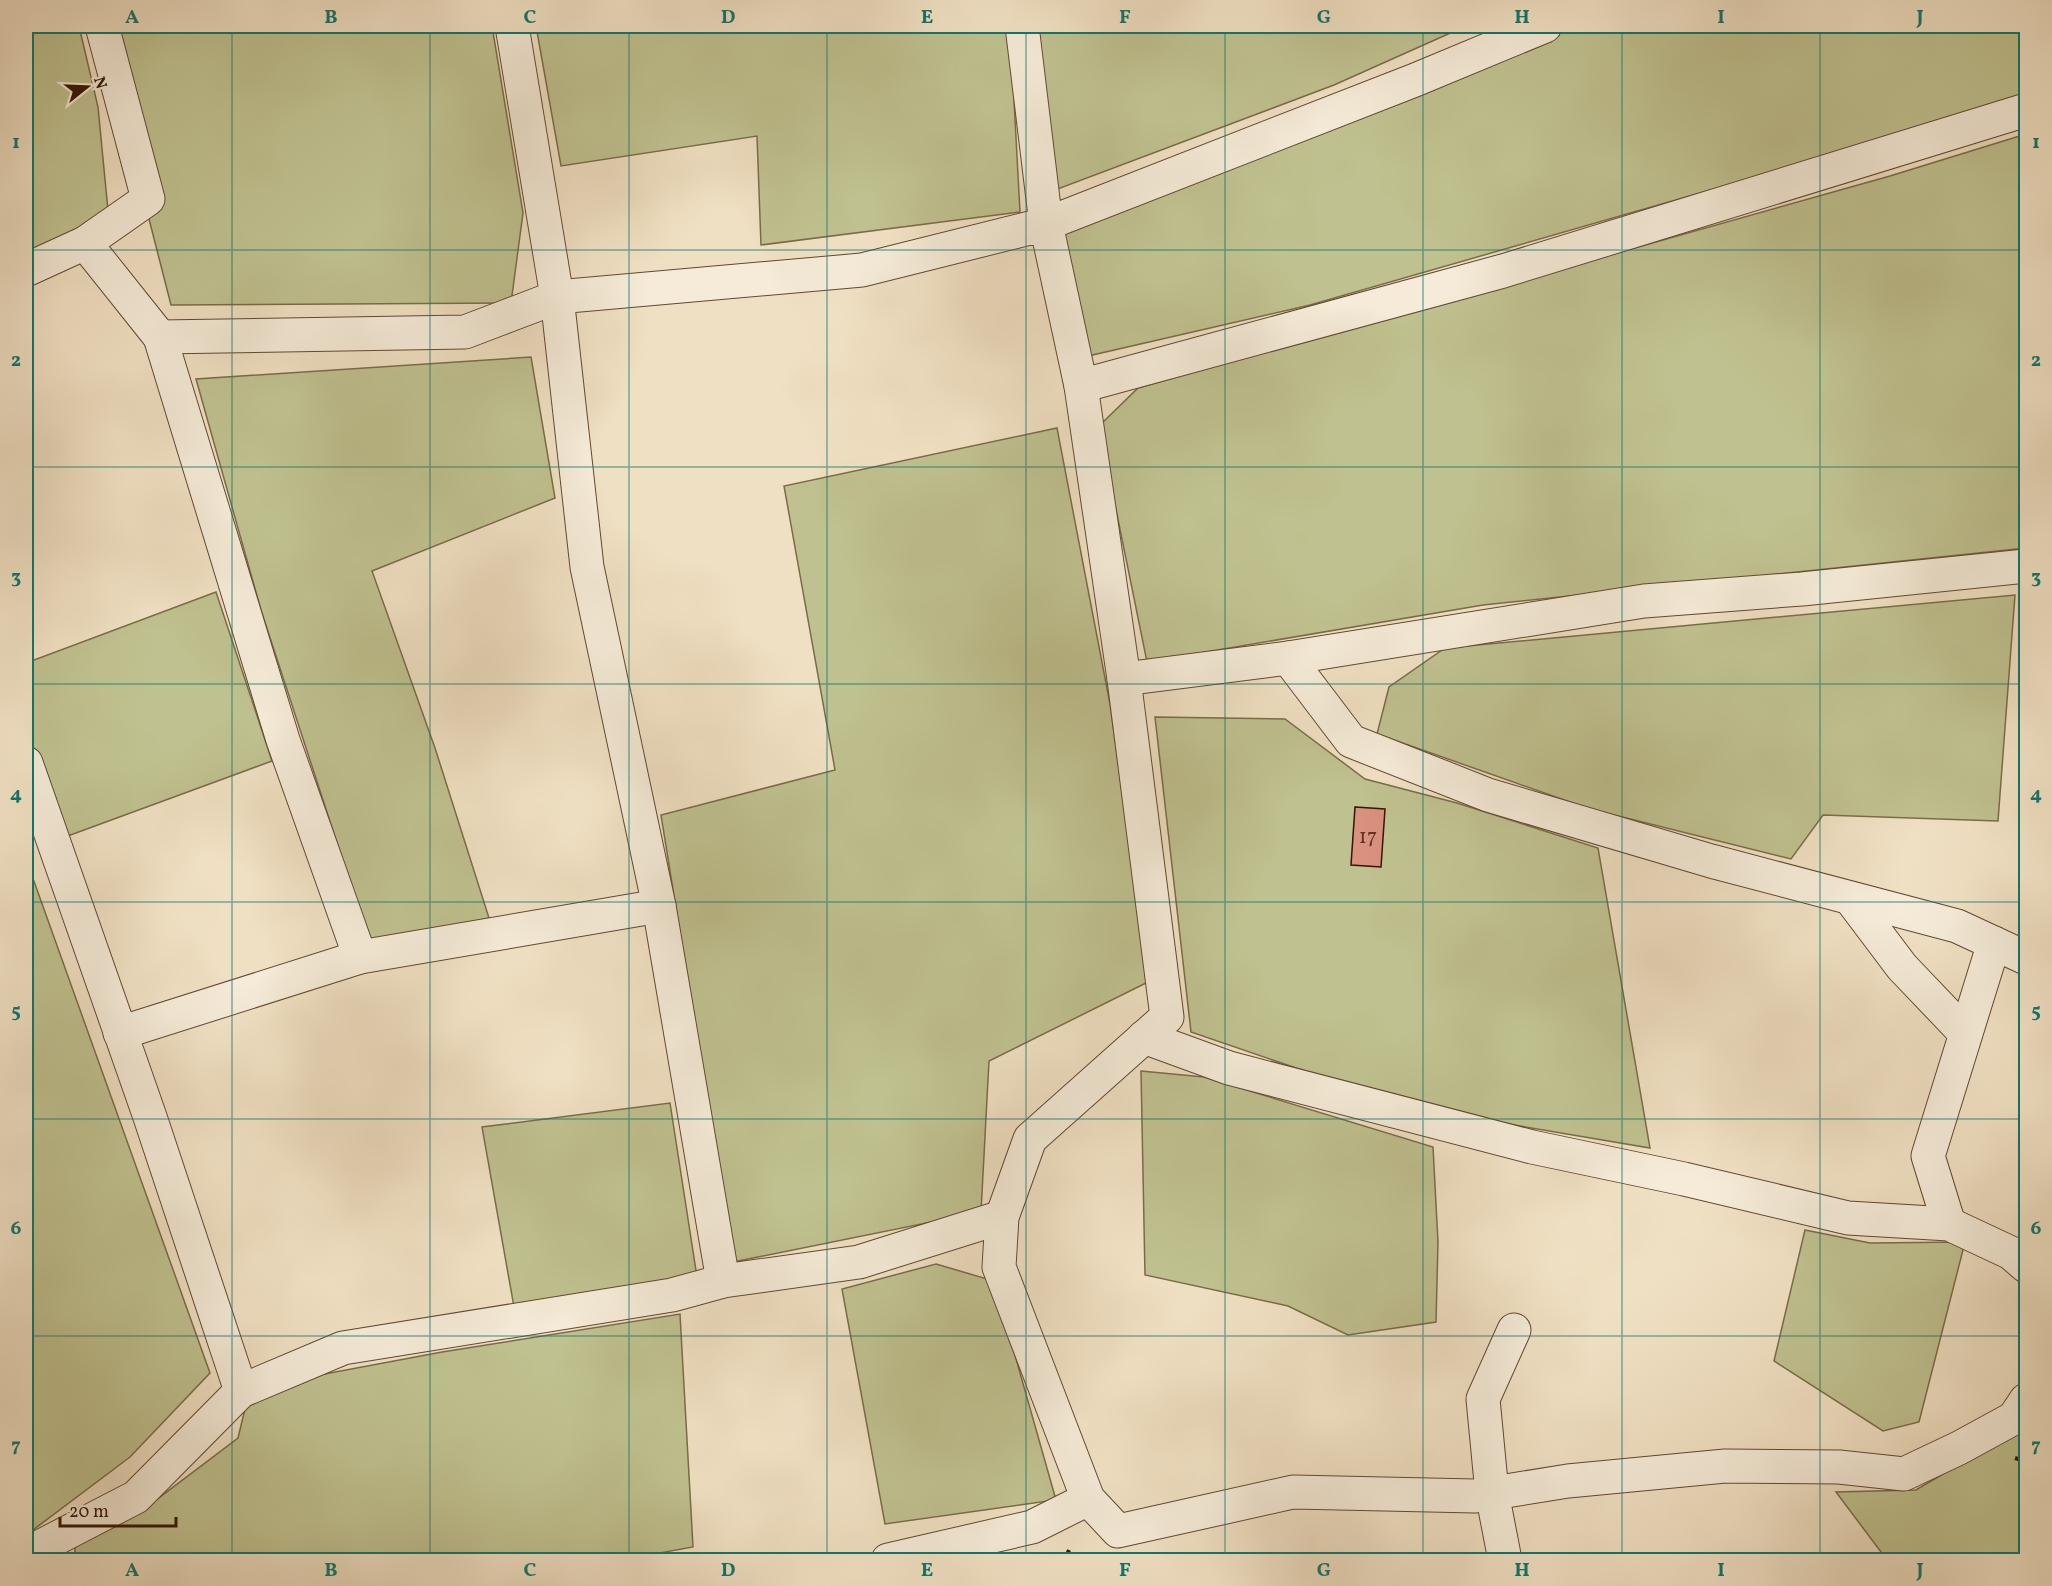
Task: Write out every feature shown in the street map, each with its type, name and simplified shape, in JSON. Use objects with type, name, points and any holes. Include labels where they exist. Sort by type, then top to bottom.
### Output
[{"type":"street","points":[[26,270],[85,243],[148,199],[102,26]]},
{"type":"street","points":[[512,26],[557,297],[587,567],[659,906],[723,1281]]},
{"type":"street","points":[[1022,26],[1046,224],[1081,386],[1124,679],[1167,1017],[1030,1138],[1002,1217],[999,1267],[1088,1498],[1118,1532],[1293,1491],[1475,1496],[1568,1481],[1725,1466],[1839,1467],[1904,1474],[1959,1449],[2014,1418],[2026,1400]]},
{"type":"street","points":[[160,337],[465,332],[557,297],[862,270],[1046,224],[1415,80],[1545,26]]},
{"type":"street","points":[[1081,386],[1503,271],[2026,110]]},
{"type":"street","points":[[85,243],[160,337],[283,740],[360,957]]},
{"type":"street","points":[[1124,679],[1288,658],[1644,601],[1802,589],[2026,566]]},
{"type":"street","points":[[1288,658],[1351,741],[1488,795],[1711,861],[1957,926],[2026,958]]},
{"type":"street","points":[[26,763],[241,1391]]},
{"type":"street","points":[[1850,898],[1902,968],[1965,1033]]},
{"type":"street","points":[[120,1033],[360,957],[659,906]]},
{"type":"street","points":[[1949,1224],[1928,1156],[1994,943]]},
{"type":"street","points":[[1144,1037],[1228,1068],[1532,1147],[1684,1179],[1848,1218],[1949,1224],[2011,1253],[2026,1266]]},
{"type":"street","points":[[26,1554],[136,1497],[241,1391],[343,1348],[672,1296],[723,1281],[860,1262],[1002,1217]]},
{"type":"street","points":[[1504,1560],[1492,1493],[1483,1399],[1515,1330]]},
{"type":"street","points":[[888,1560],[1032,1527],[1088,1498]]},
{"type":"green space","points":[[26,26],[79,26],[98,107],[110,231],[26,264]]},
{"type":"green space","points":[[119,26],[492,26],[523,213],[511,303],[171,305],[149,219],[126,52]]},
{"type":"green space","points":[[536,26],[1010,26],[1020,212],[761,245],[757,136],[561,166]]},
{"type":"green space","points":[[1037,26],[1466,26],[1334,85],[1055,190]]},
{"type":"green space","points":[[1539,26],[2026,26],[2026,95],[1829,156],[1310,305],[1088,356],[1061,226]]},
{"type":"green space","points":[[2026,134],[2026,548],[1483,605],[1147,662],[1099,426],[1138,388],[1890,176]]},
{"type":"green space","points":[[531,357],[555,498],[372,571],[435,748],[489,918],[370,944],[261,610],[196,379]]},
{"type":"green space","points":[[1057,428],[1110,704],[1148,982],[989,1061],[981,1212],[733,1262],[661,815],[835,770],[784,486]]},
{"type":"green space","points":[[216,592],[272,761],[65,837],[26,728],[26,663]]},
{"type":"green space","points":[[2015,595],[1998,821],[1823,815],[1791,859],[1590,809],[1377,734],[1389,687],[1445,648]]},
{"type":"green space","points":[[1155,717],[1285,719],[1365,779],[1457,803],[1598,848],[1650,1148],[1490,1121],[1331,1080],[1191,1032]]},
{"type":"green space","points":[[26,859],[210,1373],[130,1457],[26,1533]]},
{"type":"green space","points":[[1141,1071],[1204,1077],[1433,1147],[1438,1242],[1436,1322],[1348,1335],[1288,1306],[1145,1275]]},
{"type":"green space","points":[[670,1103],[697,1277],[514,1307],[482,1127]]},
{"type":"green space","points":[[1805,1230],[1870,1243],[1965,1242],[1919,1422],[1883,1431],[1774,1361]]},
{"type":"green space","points":[[936,1264],[994,1281],[1056,1500],[885,1524],[842,1289]]},
{"type":"green space","points":[[680,1314],[693,1547],[621,1560],[75,1560],[75,1542],[148,1506],[238,1438],[250,1388],[442,1352]]},
{"type":"green space","points":[[2026,1425],[2026,1560],[1887,1560],[1836,1492],[1916,1490]]},
{"type":"building","points":[[1355,807],[1385,809],[1381,867],[1351,865]]}]
